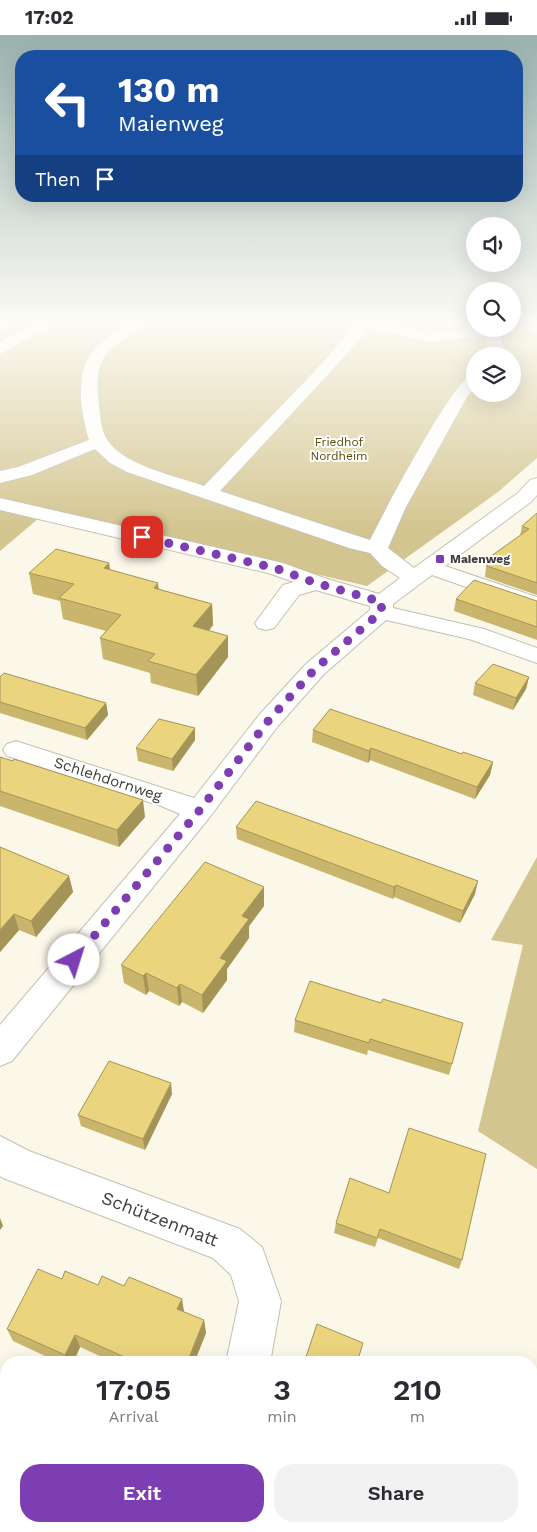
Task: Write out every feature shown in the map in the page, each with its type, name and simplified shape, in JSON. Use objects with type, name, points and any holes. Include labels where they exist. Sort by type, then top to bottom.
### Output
[{"type":"street","points":[[91,392],[94,429],[99,443],[116,459],[134,468],[356,544],[377,548],[396,568],[422,573],[537,605]]},
{"type":"street","points":[[208,493],[304,392]]},
{"type":"street","points":[[377,548],[396,507],[464,392]]},
{"type":"street","points":[[0,477],[12,475],[78,448],[99,443]]},
{"type":"street","points":[[0,1050],[199,811],[269,720],[315,669],[381,607],[422,573],[533,494]]},
{"type":"street","points":[[0,504],[275,568],[381,607],[476,635],[537,656]]},
{"type":"street","points":[[266,623],[291,590],[316,583]]},
{"type":"street","name":"Schlehdornweg","points":[[16,750],[171,799],[199,811]]},
{"type":"street","name":"Schützenmatt","points":[[0,1154],[17,1165],[226,1243],[246,1262],[260,1301],[249,1356]]},
{"type":"green space","name":"Friedhof Nordheim","points":[[0,392],[466,392],[466,402],[521,402],[521,392],[537,392],[537,458],[498,492],[367,586],[0,501]]},
{"type":"green space","points":[[0,509],[39,518],[0,551]]},
{"type":"green space","points":[[537,857],[537,1169],[478,1131],[523,945],[491,940]]},
{"type":"building","points":[[537,513],[537,583],[487,566],[492,561],[487,559],[529,529],[522,526]]},
{"type":"building","points":[[56,549],[109,563],[104,568],[158,583],[154,588],[212,604],[193,626],[228,636],[196,675],[148,661],[155,654],[100,638],[121,615],[59,598],[74,584],[29,573]]},
{"type":"building","points":[[474,580],[537,601],[537,627],[456,599]]},
{"type":"building","points":[[493,664],[529,677],[516,698],[475,683]]},
{"type":"building","points":[[4,673],[106,703],[85,728],[0,702],[0,677]]},
{"type":"building","points":[[330,709],[462,754],[463,752],[493,762],[477,787],[371,748],[369,751],[313,730]]},
{"type":"building","points":[[159,719],[195,728],[172,759],[136,748]]},
{"type":"building","points":[[0,757],[13,761],[14,759],[143,800],[117,830],[0,791]]},
{"type":"building","points":[[256,801],[478,881],[463,911],[396,885],[394,887],[236,827]]},
{"type":"building","points":[[0,847],[69,876],[31,921],[14,914],[0,930]]},
{"type":"building","points":[[205,862],[264,887],[242,916],[249,919],[220,958],[227,961],[202,995],[180,984],[177,988],[146,973],[143,976],[121,965]]},
{"type":"building","points":[[310,981],[381,1003],[383,999],[463,1023],[452,1064],[370,1039],[369,1043],[295,1020]]},
{"type":"building","points":[[109,1061],[171,1083],[143,1139],[78,1115]]},
{"type":"building","points":[[409,1128],[486,1154],[462,1260],[380,1229],[377,1238],[336,1223],[350,1178],[389,1193]]},
{"type":"building","points":[[38,1269],[62,1279],[65,1271],[98,1285],[102,1276],[124,1286],[129,1277],[182,1299],[177,1309],[204,1320],[190,1356],[122,1356],[75,1335],[65,1355],[7,1329]]},
{"type":"building","points":[[317,1324],[363,1343],[359,1356],[306,1356]]},
{"type":"place","name":"Maienweg","points":[[440,559]]},
{"type":"route","points":[[74,960],[199,811],[269,720],[315,669],[381,612],[382,602],[316,583],[275,568],[142,537]]}]
